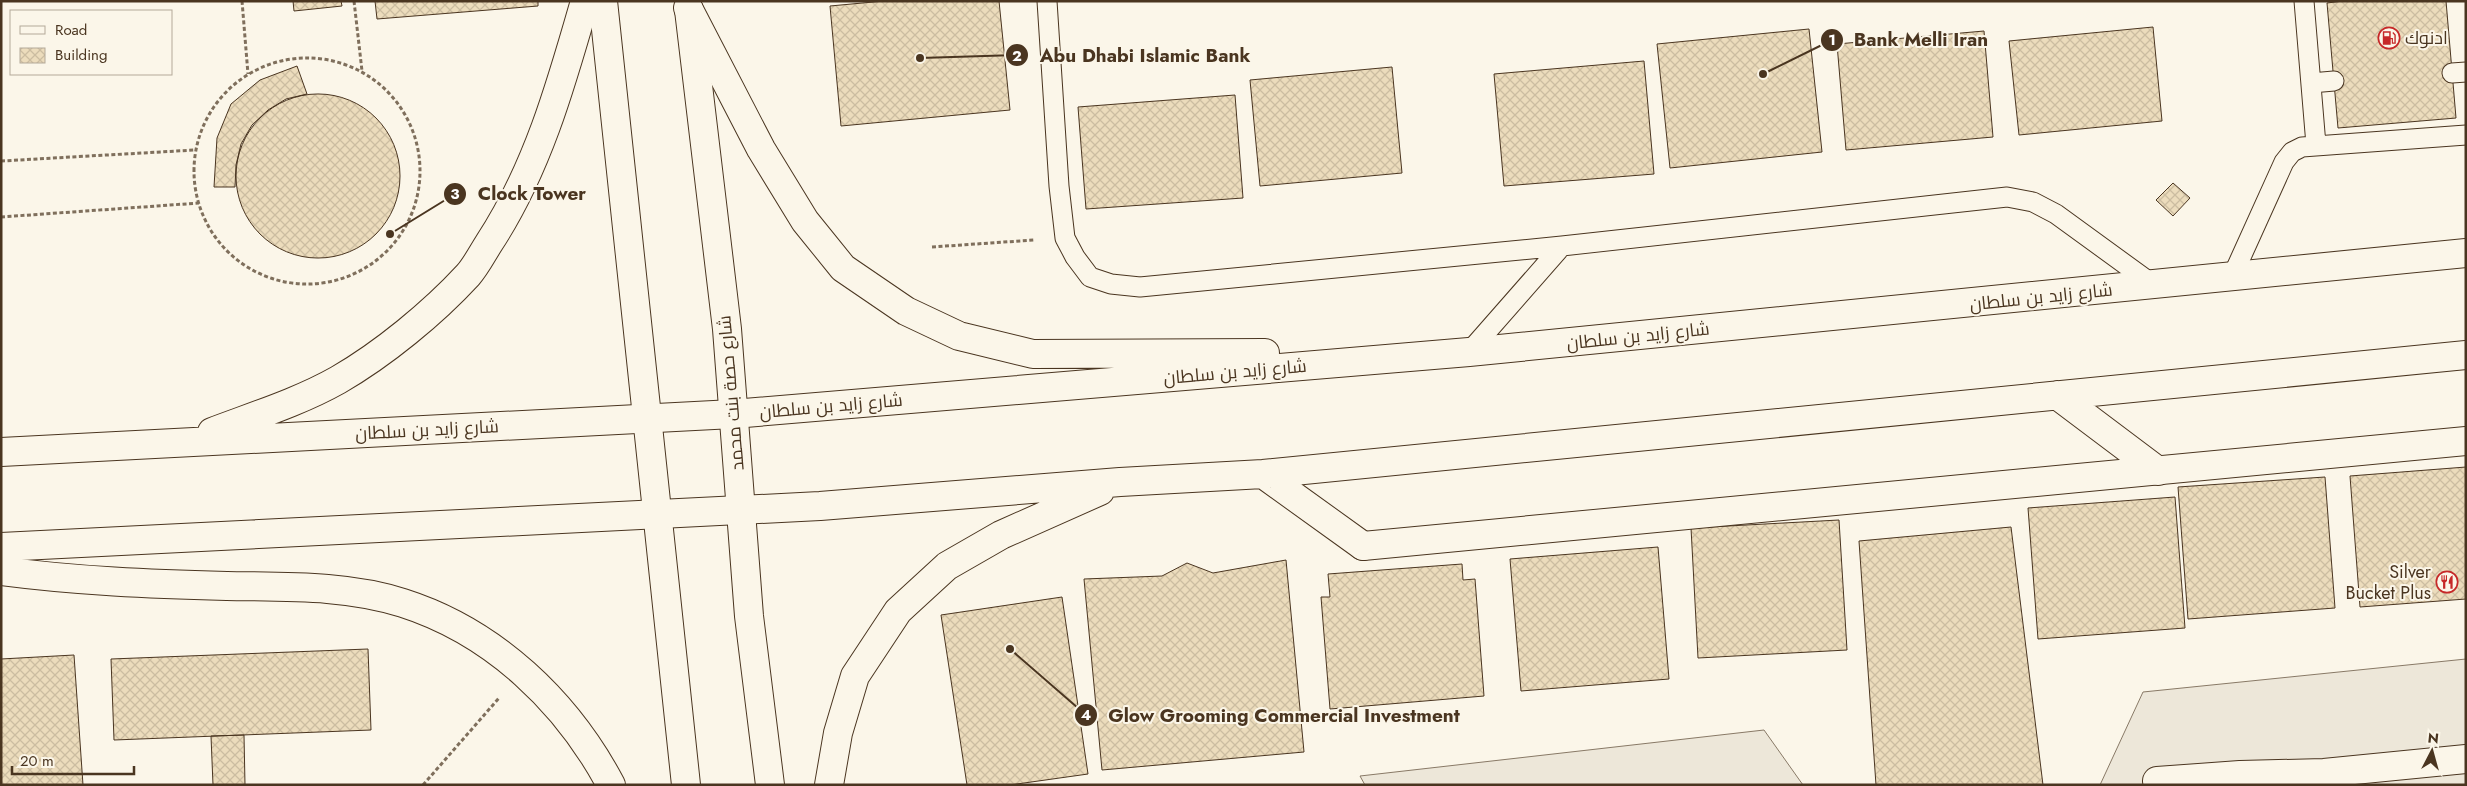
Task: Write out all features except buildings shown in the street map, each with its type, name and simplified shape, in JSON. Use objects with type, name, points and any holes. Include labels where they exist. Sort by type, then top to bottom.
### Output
[{"type":"main road","points":[[190,441],[284,405],[337,380],[372,359],[408,331],[469,274],[500,226],[529,173],[564,75],[585,1]]},
{"type":"main road","points":[[603,1],[686,785]]},
{"type":"main road","points":[[688,5],[761,148],[805,221],[843,268],[906,311],[960,336],[1033,354],[1469,352]]},
{"type":"main road","name":"شارع حصة بنت محمد","points":[[688,5],[727,329],[749,616],[770,785]]},
{"type":"main road","name":"شارع زايد بن سلطان","points":[[1,452],[190,441],[647,420],[733,414],[1469,352],[2155,286],[2232,276],[2466,253]]},
{"type":"main road","points":[[1,547],[820,506],[1120,482],[1263,474],[2466,355]]},
{"type":"main road","points":[[2057,395],[2158,471]]},
{"type":"main road","points":[[1263,474],[1363,546],[2466,441]]},
{"type":"main road","points":[[829,785],[838,733],[855,676],[898,611],[947,566],[1001,535],[1120,482]]},
{"type":"main road","points":[[1,571],[116,583],[312,588],[358,592],[403,603],[446,620],[486,643],[523,671],[575,728],[601,766],[611,785]]},
{"type":"main road","points":[[2154,784],[2240,775],[2312,779],[2466,758]]},
{"type":"lane","points":[[1047,1],[1059,186],[1065,238],[1075,257],[1090,277],[1111,284],[1140,287],[1562,246],[2007,197],[2033,202],[2056,214],[2155,286]]},
{"type":"lane","points":[[2304,1],[2316,145]]},
{"type":"lane","points":[[2311,83],[2334,81]]},
{"type":"lane","points":[[2232,276],[2284,162],[2292,152],[2302,147],[2316,145],[2466,135]]},
{"type":"lane","points":[[1469,352],[1562,246]]},
{"type":"path","points":[[242,1],[248,74]]},
{"type":"path","points":[[354,1],[362,71]]},
{"type":"path","points":[[324,59],[362,71],[392,96],[413,128],[421,166],[417,204],[399,240],[370,266],[333,282],[293,284],[256,273],[226,251],[204,222],[194,187],[194,150],[205,120],[223,94],[248,74],[285,60],[324,59]]},
{"type":"path","points":[[1,161],[194,150]]},
{"type":"path","points":[[1,217],[199,203]]},
{"type":"path","points":[[932,247],[1065,238]]},
{"type":"path","points":[[422,785],[523,671]]},
{"type":"shaded area","points":[[2466,659],[2466,785],[2100,785],[2143,692]]},
{"type":"shaded area","points":[[1764,730],[1803,785],[1365,785],[1360,776]]},
{"type":"place","name":"ادنوك","points":[[2389,38]]},
{"type":"place","name":"Abu Dhabi Islamic Bank","points":[[920,58]]},
{"type":"place","name":"Bank Melli Iran","points":[[1763,74]]},
{"type":"place","name":"Clock Tower","points":[[390,234]]},
{"type":"place","name":"Silver Bucket Plus","points":[[2447,582]]},
{"type":"place","name":"Glow Grooming Commercial Investment","points":[[1010,649]]}]
